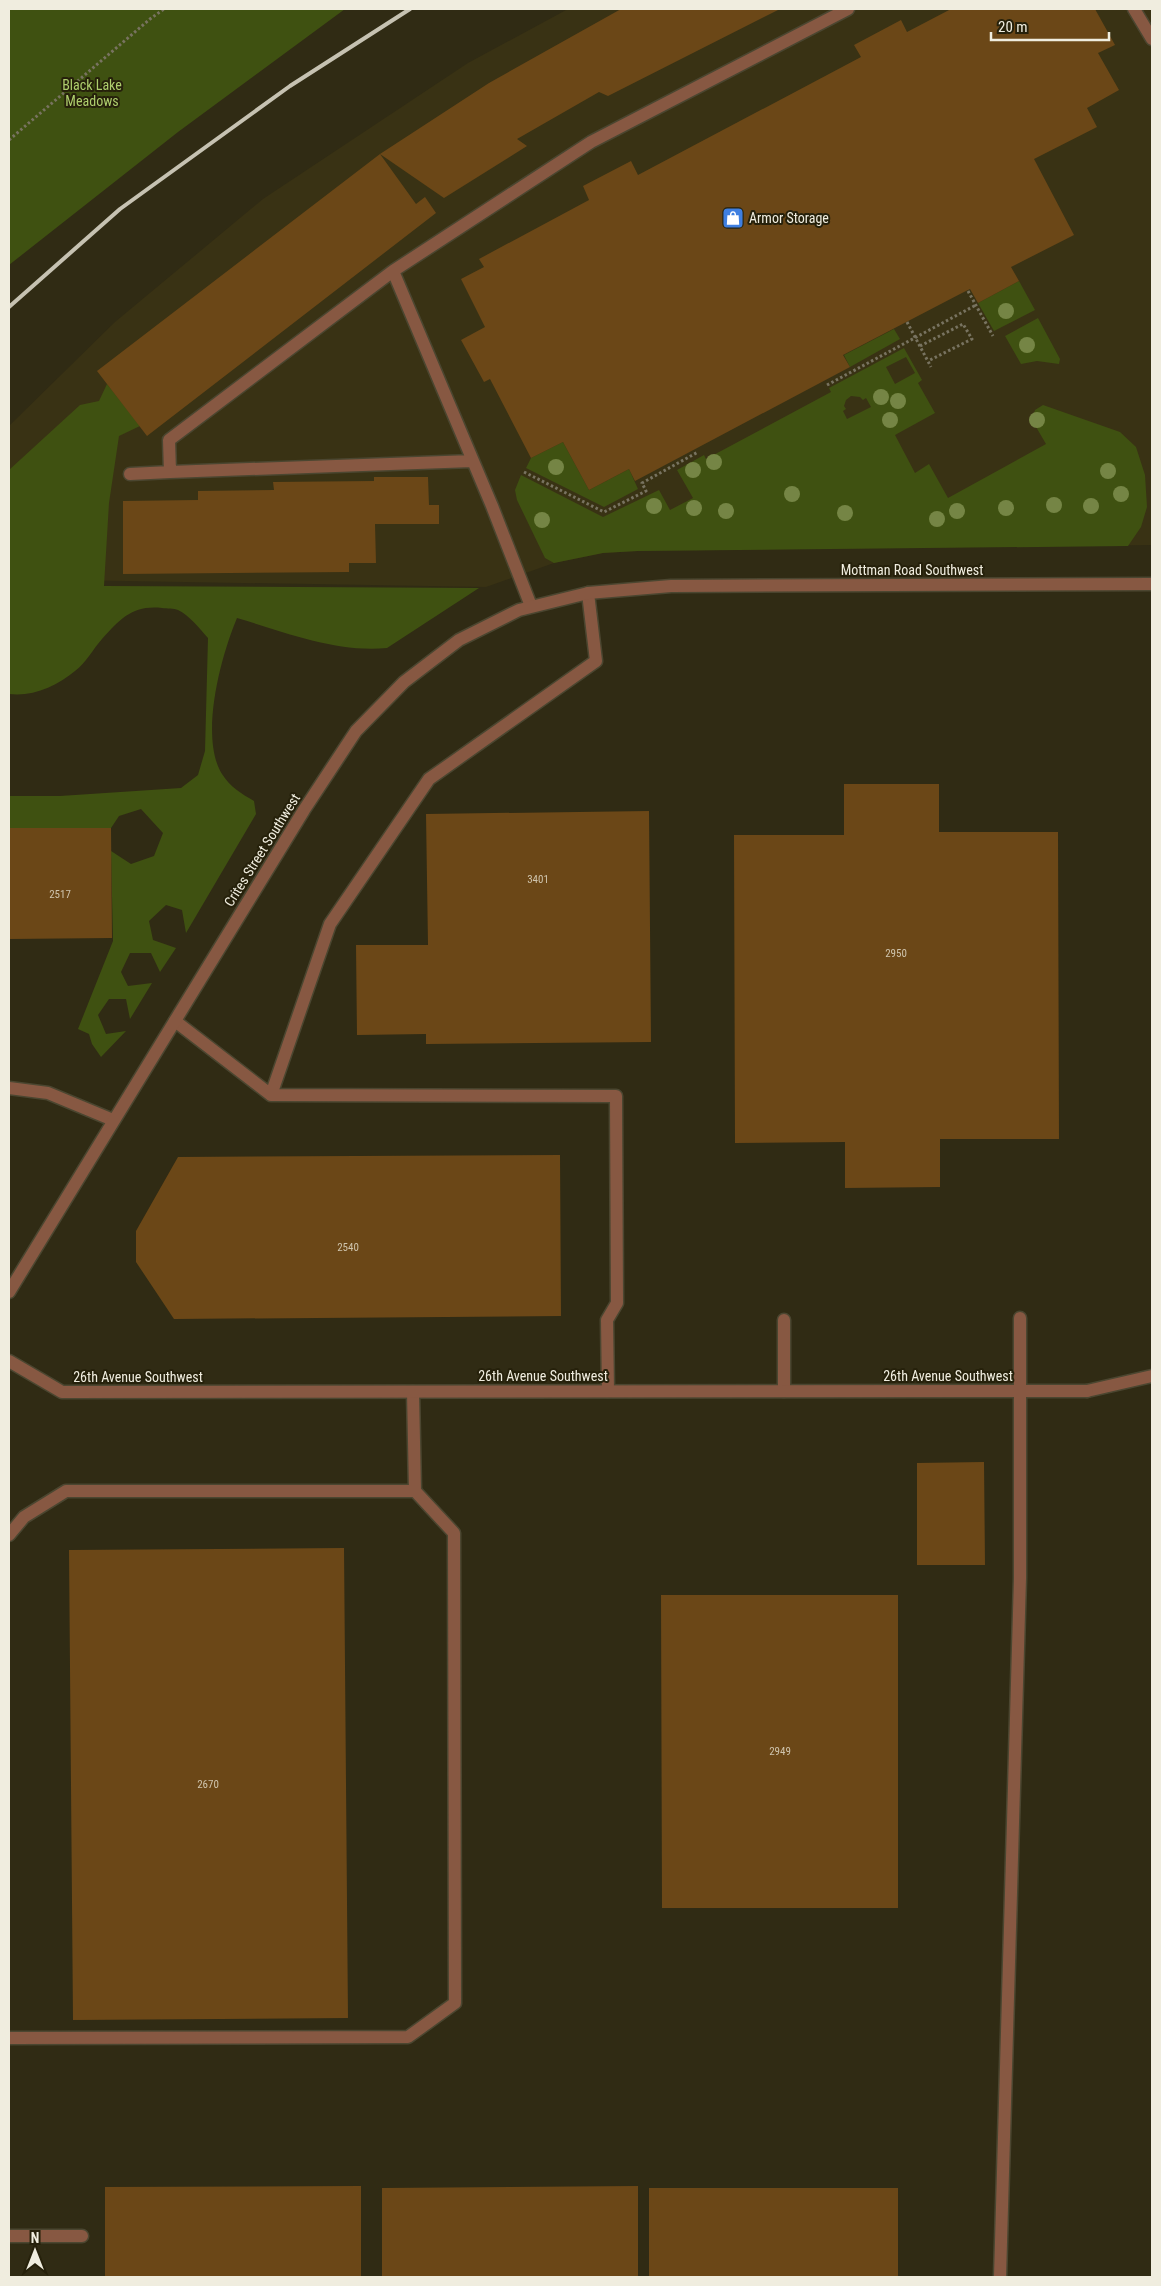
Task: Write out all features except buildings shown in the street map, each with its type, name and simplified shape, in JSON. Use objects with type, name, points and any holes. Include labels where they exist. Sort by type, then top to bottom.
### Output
[{"type":"street","points":[[170,472],[169,440],[393,271],[591,142],[848,9]]},
{"type":"street","points":[[1134,9],[1152,39]]},
{"type":"street","points":[[393,271],[531,606]]},
{"type":"street","points":[[130,474],[472,461]]},
{"type":"street","name":"Mottman Road Southwest","points":[[671,586],[1152,584]]},
{"type":"street","name":"Crites Street Southwest","points":[[9,1292],[304,810],[356,731],[404,682],[458,640],[531,606],[588,593],[671,586]]},
{"type":"street","points":[[272,1095],[330,924],[429,779],[596,661],[588,593]]},
{"type":"street","points":[[175,1021],[272,1095],[616,1096],[617,1304],[607,1320],[608,1391]]},
{"type":"street","points":[[9,1088],[48,1093],[113,1120]]},
{"type":"street","points":[[1000,2277],[1020,1578],[1022,1390],[1020,1318]]},
{"type":"street","points":[[784,1320],[784,1391]]},
{"type":"street","name":"26th Avenue Southwest","points":[[9,1361],[62,1392],[1087,1390],[1152,1376]]},
{"type":"street","points":[[9,2038],[408,2037],[454,2002],[454,1532],[415,1491],[413,1392]]},
{"type":"street","points":[[9,1535],[24,1517],[66,1491],[415,1491]]},
{"type":"street","points":[[9,2236],[82,2236]]},
{"type":"path","points":[[9,140],[150,18],[164,9]]},
{"type":"path","points":[[968,291],[993,336]]},
{"type":"path","points":[[827,385],[976,305]]},
{"type":"path","points":[[907,322],[931,368]]},
{"type":"path","points":[[920,346],[964,324],[972,339],[928,361]]},
{"type":"path","points":[[524,472],[604,512],[646,491],[642,483],[698,452]]},
{"type":"shaded area","points":[[568,9],[1152,9],[1152,545],[603,553],[554,563],[486,587],[9,579],[9,426],[115,322],[263,199],[468,63]]},
{"type":"green space","name":"Black Lake Meadows","points":[[9,9],[345,9],[178,132],[9,265]]},
{"type":"green space","points":[[1019,281],[1035,310],[994,331],[978,303]]},
{"type":"green space","points":[[1038,318],[1060,359],[1059,364],[1037,361],[1021,364],[1005,336]]},
{"type":"green space","points":[[894,329],[900,339],[850,367],[844,355]]},
{"type":"green space","points":[[904,348],[922,380],[918,383],[935,413],[895,435],[915,473],[929,464],[948,498],[1046,444],[1032,420],[1035,410],[1043,405],[1120,432],[1136,447],[1145,475],[1147,507],[1141,527],[1128,546],[638,551],[603,553],[554,563],[545,558],[517,500],[515,490],[521,475],[603,517],[659,490],[670,510],[693,498],[677,470],[704,455],[706,459],[831,392],[829,388]],"holes":[[[906,357],[915,373],[895,384],[886,367]],[[851,396],[860,397],[863,400],[866,398],[871,407],[847,419],[843,411],[846,409],[844,406],[846,400]]]},
{"type":"green space","points":[[107,384],[140,426],[119,436],[109,503],[104,586],[479,588],[387,648],[368,649],[330,644],[292,635],[237,618],[219,674],[212,718],[212,739],[215,758],[222,774],[232,786],[254,801],[256,814],[186,933],[182,910],[166,905],[149,921],[153,940],[176,948],[160,972],[151,953],[130,953],[121,972],[128,986],[152,983],[130,1019],[126,999],[109,999],[98,1015],[106,1034],[126,1031],[101,1057],[92,1044],[89,1034],[78,1029],[113,941],[111,851],[131,864],[154,856],[163,833],[141,809],[119,816],[111,828],[9,828],[9,796],[60,796],[181,788],[198,775],[205,751],[208,638],[190,619],[178,610],[152,608],[135,611],[128,614],[115,625],[79,668],[53,686],[27,694],[9,694],[9,470],[80,405],[99,401]]},
{"type":"green space","points":[[563,442],[589,490],[629,469],[638,489],[604,507],[526,468],[531,458]]},
{"type":"railway","points":[[9,307],[120,209],[290,86],[410,9]]},
{"type":"place","name":"Armor Storage","points":[[733,218]]}]
